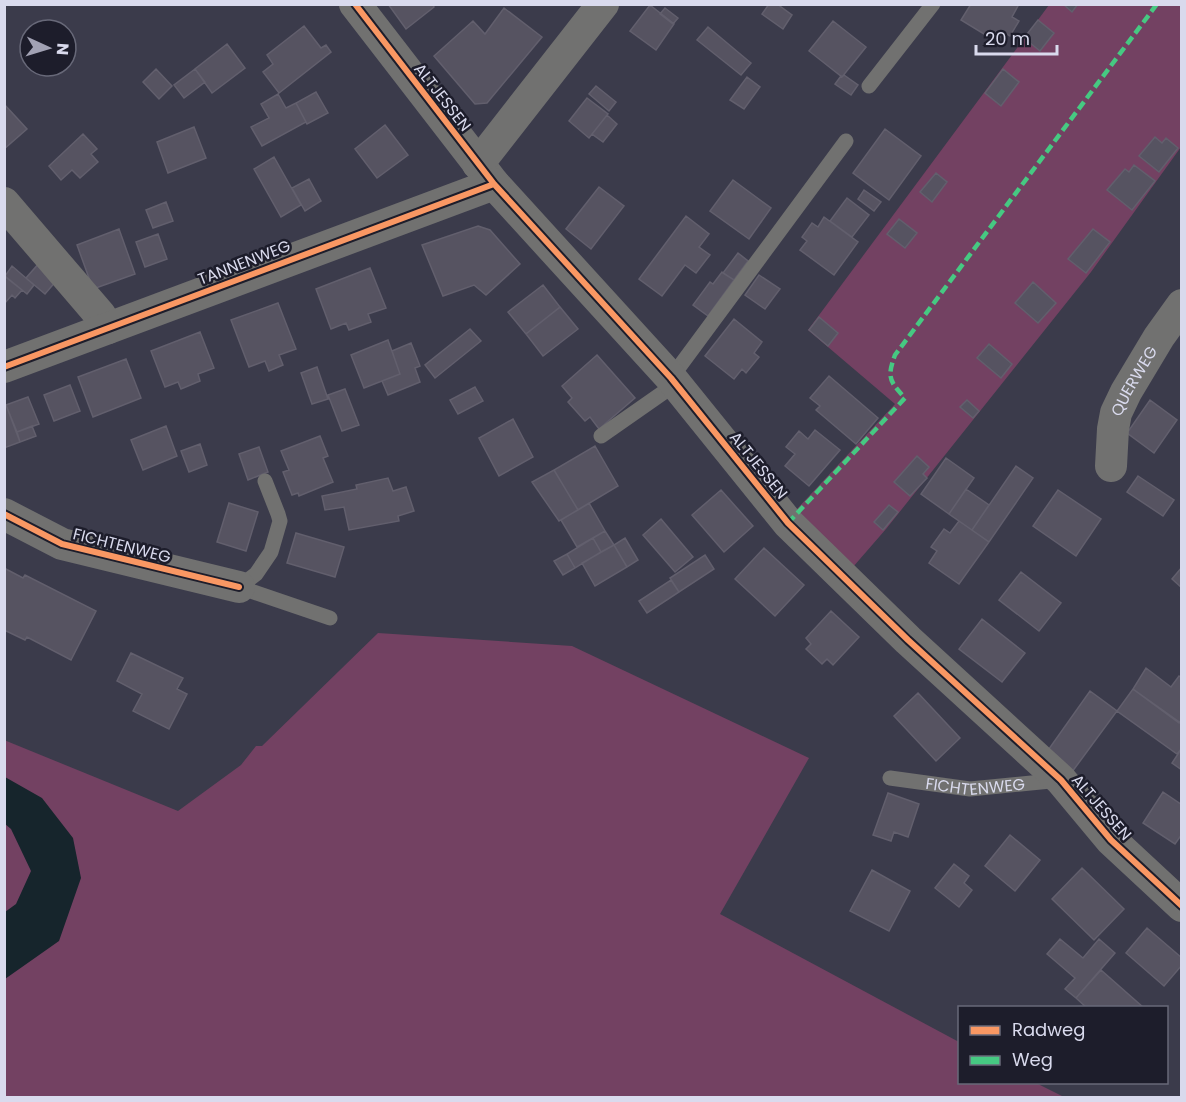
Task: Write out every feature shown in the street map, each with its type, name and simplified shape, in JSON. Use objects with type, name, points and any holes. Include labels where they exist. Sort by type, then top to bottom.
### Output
[{"type":"street","name":"ALTJESSEN","points":[[355,4],[486,174],[671,378],[788,523],[908,640],[1061,780],[1111,840],[1182,906]]},
{"type":"street","points":[[486,174],[603,4]]},
{"type":"street","name":"TANNENWEG","points":[[4,367],[108,328],[486,174]]},
{"type":"street","points":[[4,203],[100,315],[108,328]]},
{"type":"street","name":"QUERWEG","points":[[1111,466],[1116,413],[1159,337],[1182,305]]},
{"type":"street","name":"FICHTENWEG","points":[[4,514],[62,544],[239,587]]},
{"type":"lane","points":[[869,86],[933,4]]},
{"type":"lane","points":[[601,436],[664,392],[671,378],[846,141]]},
{"type":"lane","points":[[239,587],[256,574],[271,552],[280,521],[265,481]]},
{"type":"lane","name":"FICHTENWEG","points":[[239,587],[330,618]]},
{"type":"lane","name":"FICHTENWEG","points":[[890,778],[964,793],[1061,780]]},
{"type":"shaded area","points":[[1049,5],[1181,5],[1181,147],[1091,272],[886,529],[853,567],[796,510],[895,404],[808,330]]},
{"type":"shaded area","points":[[378,633],[572,646],[809,758],[720,914],[958,1041],[958,1084],[1038,1084],[1064,1097],[5,1097],[4,740],[178,811],[241,765],[256,746],[262,746]]},
{"type":"shaded area","points":[[5,777],[42,798],[73,838],[81,878],[59,941],[5,979],[5,912],[16,904],[31,871],[11,829],[5,824]]},
{"type":"building","points":[[388,4],[433,4],[434,7],[406,29]]},
{"type":"building","points":[[769,4],[777,4],[792,15],[783,29],[762,14]]},
{"type":"building","points":[[971,4],[1019,4],[1012,17],[1019,21],[1010,36],[1003,32],[997,42],[961,20]]},
{"type":"building","points":[[1063,4],[1078,4],[1072,12]]},
{"type":"building","points":[[650,5],[674,24],[656,50],[630,31]]},
{"type":"building","points":[[504,8],[542,37],[487,103],[475,104],[434,56],[473,21],[485,34]]},
{"type":"building","points":[[665,8],[678,18],[673,24],[660,14]]},
{"type":"building","points":[[1038,20],[1054,33],[1040,51],[1024,38]]},
{"type":"building","points":[[833,21],[866,47],[842,77],[809,51]]},
{"type":"building","points":[[304,26],[321,48],[326,45],[331,52],[279,93],[263,72],[273,64],[267,55]]},
{"type":"building","points":[[708,27],[751,63],[741,75],[697,40]]},
{"type":"building","points":[[227,44],[245,68],[212,93],[195,69]]},
{"type":"building","points":[[156,69],[172,86],[159,99],[143,82]]},
{"type":"building","points":[[195,69],[205,82],[184,98],[174,85]]},
{"type":"building","points":[[1003,69],[1019,82],[1001,106],[985,93]]},
{"type":"building","points":[[844,75],[858,85],[851,95],[835,84]]},
{"type":"building","points":[[747,77],[760,87],[744,109],[730,100]]},
{"type":"building","points":[[596,86],[616,102],[609,111],[589,94]]},
{"type":"building","points":[[316,92],[328,113],[307,124],[296,103]]},
{"type":"building","points":[[278,94],[286,108],[296,103],[306,122],[262,146],[251,127],[269,118],[261,104]]},
{"type":"building","points":[[587,98],[608,114],[589,138],[569,121]]},
{"type":"building","points":[[4,104],[27,129],[4,149]]},
{"type":"building","points":[[607,115],[617,124],[603,142],[592,134]]},
{"type":"building","points":[[385,125],[408,155],[377,178],[355,149]]},
{"type":"building","points":[[194,127],[206,158],[168,173],[157,142]]},
{"type":"building","points":[[885,129],[921,156],[889,200],[853,173]]},
{"type":"building","points":[[83,134],[97,149],[91,154],[98,162],[80,178],[72,170],[61,180],[49,166]]},
{"type":"building","points":[[1155,137],[1162,143],[1166,138],[1178,148],[1159,172],[1139,156]]},
{"type":"building","points":[[274,157],[301,205],[281,217],[254,169]]},
{"type":"building","points":[[1134,165],[1155,181],[1132,210],[1107,190],[1125,169],[1129,172]]},
{"type":"building","points":[[936,173],[947,182],[932,202],[920,192]]},
{"type":"building","points":[[309,179],[321,201],[305,211],[292,188]]},
{"type":"building","points":[[733,180],[771,208],[749,239],[710,211]]},
{"type":"building","points":[[599,187],[624,206],[591,249],[566,229]]},
{"type":"building","points":[[864,190],[881,202],[874,211],[858,199]]},
{"type":"building","points":[[847,198],[869,215],[852,237],[830,221]]},
{"type":"building","points":[[166,202],[173,221],[153,228],[146,210]]},
{"type":"building","points":[[686,216],[709,234],[699,247],[710,255],[696,273],[685,265],[662,296],[639,279]]},
{"type":"building","points":[[824,217],[858,242],[834,275],[800,250],[807,241],[802,237],[812,223],[818,227]]},
{"type":"building","points":[[899,219],[917,233],[905,248],[887,234]]},
{"type":"building","points":[[478,226],[490,230],[520,264],[486,295],[474,285],[443,296],[422,245]]},
{"type":"building","points":[[119,229],[135,274],[93,289],[77,245]]},
{"type":"building","points":[[1093,229],[1110,242],[1086,273],[1068,259]]},
{"type":"building","points":[[158,234],[167,259],[145,267],[136,242]]},
{"type":"building","points":[[738,253],[748,261],[734,280],[723,273]]},
{"type":"building","points":[[41,261],[57,280],[45,294],[26,278]]},
{"type":"building","points":[[12,266],[34,285],[27,294],[5,276]]},
{"type":"building","points":[[370,268],[386,308],[368,314],[371,322],[349,330],[346,323],[331,329],[316,289]]},
{"type":"building","points":[[722,272],[734,280],[708,316],[693,305],[710,282],[713,284]]},
{"type":"building","points":[[759,275],[780,289],[765,309],[745,295]]},
{"type":"building","points":[[4,276],[22,290],[15,298],[12,295],[4,304]]},
{"type":"building","points":[[1033,282],[1056,303],[1038,323],[1015,303]]},
{"type":"building","points":[[543,285],[560,307],[526,334],[508,312]]},
{"type":"building","points":[[278,303],[296,349],[279,355],[283,365],[269,371],[265,361],[249,367],[231,320]]},
{"type":"building","points":[[560,307],[578,329],[543,356],[526,334]]},
{"type":"building","points":[[819,317],[838,333],[828,346],[809,330]]},
{"type":"building","points":[[734,319],[762,342],[754,353],[759,357],[746,373],[742,369],[734,379],[705,356]]},
{"type":"building","points":[[470,329],[481,341],[435,378],[425,365]]},
{"type":"building","points":[[200,332],[214,368],[198,374],[200,381],[181,389],[178,382],[165,387],[151,351]]},
{"type":"building","points":[[388,340],[400,374],[364,388],[351,355]]},
{"type":"building","points":[[411,343],[420,366],[415,368],[420,382],[388,395],[382,381],[400,374],[392,351]]},
{"type":"building","points":[[989,344],[1012,364],[1001,378],[977,358]]},
{"type":"building","points":[[597,355],[635,398],[599,429],[590,417],[585,421],[568,402],[572,398],[562,386]]},
{"type":"building","points":[[126,359],[141,398],[93,417],[78,377]]},
{"type":"building","points":[[317,367],[328,399],[312,404],[301,373]]},
{"type":"building","points":[[829,376],[878,418],[856,444],[816,410],[820,406],[810,398]]},
{"type":"building","points":[[70,385],[80,411],[54,421],[44,395]]},
{"type":"building","points":[[475,387],[483,401],[458,414],[450,400]]},
{"type":"building","points":[[345,389],[359,425],[342,431],[328,395]]},
{"type":"building","points":[[28,397],[39,424],[17,432],[6,405]]},
{"type":"building","points":[[967,400],[979,411],[973,418],[960,407]]},
{"type":"building","points":[[1150,400],[1177,420],[1154,453],[1127,433]]},
{"type":"building","points":[[6,405],[20,442],[4,448],[4,406]]},
{"type":"building","points":[[513,419],[533,457],[499,476],[479,438]]},
{"type":"building","points":[[32,426],[36,436],[20,442],[17,432]]},
{"type":"building","points":[[166,426],[177,456],[143,470],[131,440]]},
{"type":"building","points":[[815,430],[840,450],[809,486],[785,466],[795,454],[786,447],[799,431],[808,439]]},
{"type":"building","points":[[320,436],[328,456],[323,458],[333,482],[299,496],[298,493],[292,495],[283,472],[289,470],[281,451]]},
{"type":"building","points":[[200,444],[207,465],[189,472],[181,451]]},
{"type":"building","points":[[595,446],[618,486],[578,510],[554,470]]},
{"type":"building","points":[[259,447],[268,472],[248,480],[239,454]]},
{"type":"building","points":[[917,456],[929,467],[923,474],[927,478],[910,496],[894,482]]},
{"type":"building","points":[[946,458],[974,478],[949,514],[921,494]]},
{"type":"building","points":[[1016,466],[1033,478],[989,542],[972,530]]},
{"type":"building","points":[[554,470],[578,510],[559,521],[532,482]]},
{"type":"building","points":[[1138,476],[1174,500],[1163,516],[1127,492]]},
{"type":"building","points":[[388,478],[393,491],[406,487],[414,511],[398,516],[399,521],[349,530],[344,507],[325,510],[322,496],[357,489],[356,485]]},
{"type":"building","points":[[966,489],[989,505],[972,530],[949,514]]},
{"type":"building","points":[[721,490],[753,526],[724,552],[692,515]]},
{"type":"building","points":[[1058,490],[1101,519],[1076,556],[1033,526]]},
{"type":"building","points":[[229,503],[258,512],[246,551],[217,542]]},
{"type":"building","points":[[589,503],[605,531],[577,547],[561,520]]},
{"type":"building","points":[[889,505],[898,512],[883,530],[874,522]]},
{"type":"building","points":[[661,519],[693,557],[675,572],[643,535]]},
{"type":"building","points":[[959,521],[989,542],[959,584],[929,563],[937,551],[931,547],[944,529],[950,533]]},
{"type":"building","points":[[605,531],[614,545],[601,552],[593,538]]},
{"type":"building","points":[[296,533],[344,547],[335,577],[287,563]]},
{"type":"building","points":[[593,538],[601,552],[575,568],[567,554]]},
{"type":"building","points":[[625,538],[638,560],[627,567],[614,545]]},
{"type":"building","points":[[614,545],[627,567],[595,586],[582,563]]},
{"type":"building","points":[[764,548],[804,585],[775,616],[735,579]]},
{"type":"building","points":[[567,554],[575,568],[563,575],[554,561]]},
{"type":"building","points":[[705,555],[714,569],[679,592],[670,578]]},
{"type":"building","points":[[1182,567],[1182,588],[1172,579]]},
{"type":"building","points":[[4,568],[23,578],[25,575],[96,611],[71,660],[27,637],[25,640],[4,630]]},
{"type":"building","points":[[1021,572],[1061,603],[1039,631],[999,600]]},
{"type":"building","points":[[671,580],[679,592],[647,613],[639,601]]},
{"type":"building","points":[[831,611],[859,637],[833,665],[827,659],[822,664],[806,649],[811,644],[806,638]]},
{"type":"building","points":[[982,619],[1025,653],[1002,682],[959,649]]},
{"type":"building","points":[[131,653],[183,678],[177,689],[187,694],[169,729],[133,711],[142,694],[117,681]]},
{"type":"building","points":[[1146,668],[1171,687],[1179,676],[1182,678],[1182,719],[1179,723],[1133,689]]},
{"type":"building","points":[[1133,689],[1182,724],[1182,748],[1177,754],[1117,711]]},
{"type":"building","points":[[1090,691],[1117,711],[1072,772],[1046,753]]},
{"type":"building","points":[[918,693],[960,738],[936,761],[894,716]]},
{"type":"building","points":[[1182,748],[1182,770],[1172,763]]},
{"type":"building","points":[[1163,792],[1182,805],[1182,834],[1175,844],[1143,823]]},
{"type":"building","points":[[888,793],[919,804],[908,837],[894,832],[891,841],[873,835]]},
{"type":"building","points":[[1010,835],[1040,860],[1015,891],[985,866]]},
{"type":"building","points":[[954,864],[969,876],[964,883],[972,890],[959,907],[935,888]]},
{"type":"building","points":[[1082,868],[1124,909],[1094,940],[1052,899]]},
{"type":"building","points":[[872,870],[910,891],[889,931],[850,911]]},
{"type":"building","points":[[1147,928],[1182,958],[1182,965],[1164,986],[1126,953]]},
{"type":"building","points":[[1060,939],[1083,958],[1099,939],[1115,953],[1076,998],[1065,989],[1075,978],[1047,954]]},
{"type":"building","points":[[1101,970],[1142,1006],[1085,1006],[1076,998]]},
{"type":"marked path","points":[[788,523],[905,398],[893,383],[890,374],[895,355],[1157,4]]},
{"type":"cycle path","points":[[355,4],[494,184],[671,378],[788,523],[908,640],[1061,780],[1111,840],[1182,906]]},
{"type":"cycle path","points":[[4,367],[494,184]]},
{"type":"cycle path","points":[[4,514],[62,544],[239,587]]}]
